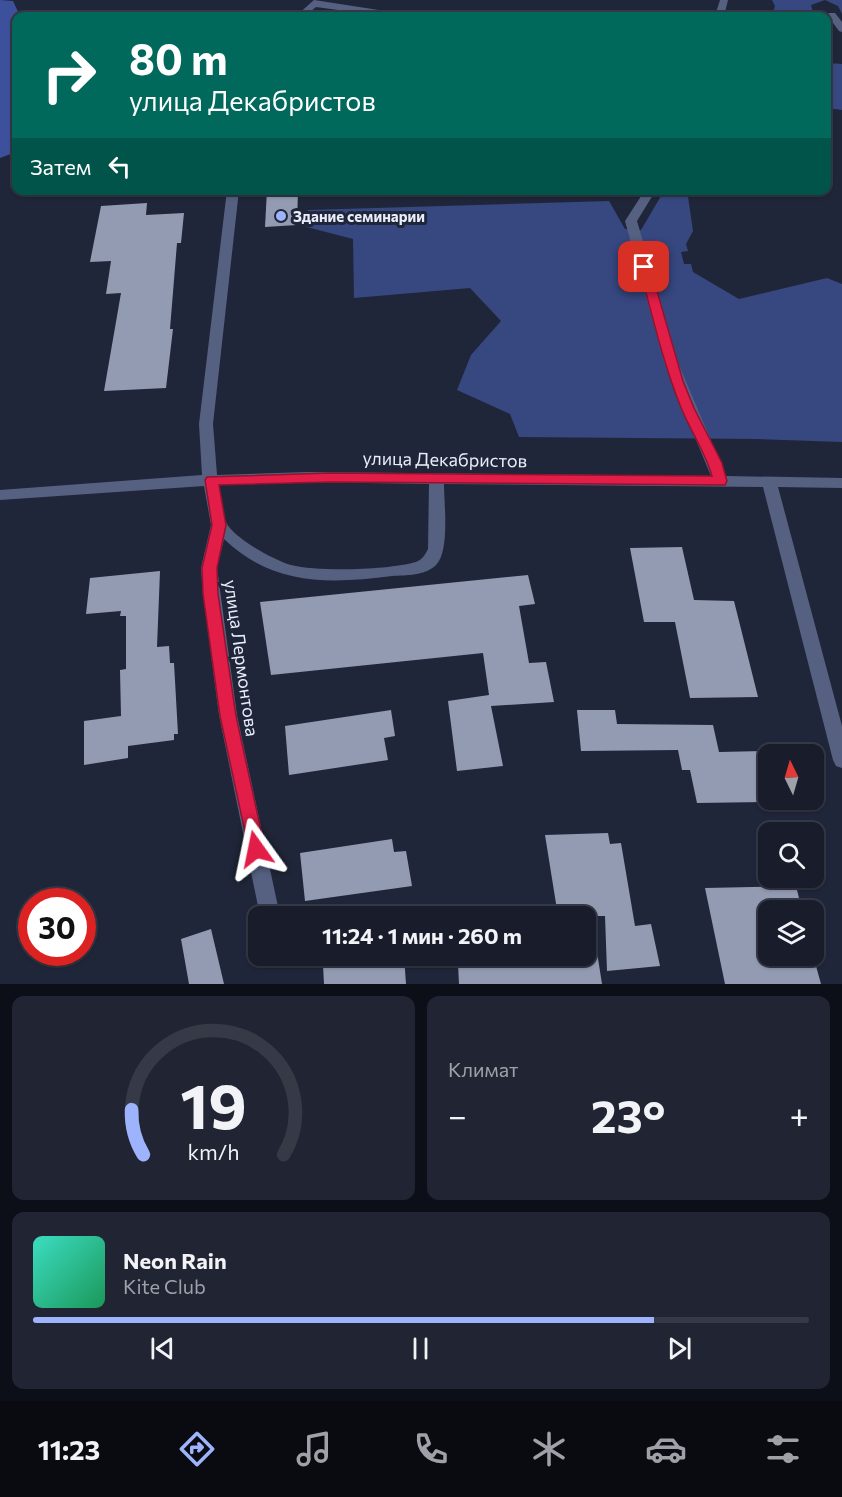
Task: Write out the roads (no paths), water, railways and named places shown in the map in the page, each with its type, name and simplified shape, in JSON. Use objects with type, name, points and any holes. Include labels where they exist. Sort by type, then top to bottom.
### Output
[{"type":"street","points":[[305,12],[317,2],[375,12]]},
{"type":"street","points":[[832,15],[842,30]]},
{"type":"street","name":"улица Лермонтова","points":[[232,195],[206,424],[206,454],[219,525],[209,568],[228,716],[268,906]]},
{"type":"street","points":[[649,195],[633,212],[631,221],[677,381],[687,408],[715,463],[720,481]]},
{"type":"street","name":"улица Декабристов","points":[[0,495],[212,480],[309,477],[842,483]]},
{"type":"street","points":[[219,525],[250,552],[276,567],[301,574],[331,576],[421,567],[431,560],[436,549],[438,478]]},
{"type":"street","points":[[769,482],[842,760]]},
{"type":"waterway","points":[[0,9],[12,62]]},
{"type":"waterway","points":[[0,145],[12,89]]},
{"type":"place","name":"Здание семинарии","points":[[281,216]]}]
